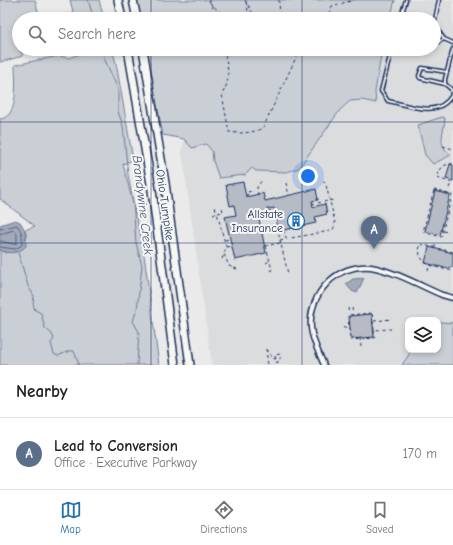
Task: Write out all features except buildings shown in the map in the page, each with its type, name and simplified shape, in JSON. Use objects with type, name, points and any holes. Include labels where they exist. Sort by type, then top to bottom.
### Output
[{"type":"highway","points":[[118,0],[121,12]]},
{"type":"highway","points":[[133,0],[136,12]]},
{"type":"highway","name":"Ohio Turnpike","points":[[129,56],[151,182],[175,365]]},
{"type":"highway","name":"Ohio Turnpike","points":[[144,56],[165,182],[190,365]]},
{"type":"street","points":[[324,365],[313,338],[311,318],[316,299],[322,288],[338,274],[359,267],[380,269],[442,295],[453,298]]},
{"type":"lane","points":[[402,12],[406,0]]},
{"type":"lane","points":[[437,12],[439,0]]},
{"type":"lane","points":[[441,35],[444,39],[453,43]]},
{"type":"lane","points":[[445,84],[453,48]]},
{"type":"lane","points":[[390,56],[381,91],[388,101],[416,107],[432,109],[438,108],[445,104],[452,95],[451,89],[445,84],[420,78],[419,76],[422,68],[447,72]]},
{"type":"path","points":[[209,0],[214,12]]},
{"type":"path","points":[[248,12],[245,0],[252,12]]},
{"type":"path","points":[[279,0],[280,12]]},
{"type":"path","points":[[330,12],[332,6],[354,0]]},
{"type":"path","points":[[210,3],[220,12]]},
{"type":"path","points":[[225,56],[229,75],[228,83],[222,94],[229,132],[234,133],[257,131],[263,128],[297,56]]},
{"type":"path","points":[[443,146],[453,149]]},
{"type":"path","points":[[449,188],[452,182],[437,178],[441,168],[449,164],[453,164]]},
{"type":"path","points":[[258,194],[257,187],[262,180]]},
{"type":"path","points":[[280,240],[332,230],[335,222],[325,182],[321,181]]},
{"type":"path","points":[[286,183],[289,196]]},
{"type":"path","points":[[434,190],[452,195],[450,201],[441,237],[423,232],[434,190]]},
{"type":"path","points":[[246,195],[254,191]]},
{"type":"path","points":[[312,204],[333,200]]},
{"type":"path","points":[[215,207],[226,247],[222,259]]},
{"type":"path","points":[[213,214],[223,212],[222,207]]},
{"type":"path","points":[[268,211],[273,210],[288,274]]},
{"type":"path","points":[[284,230],[286,238]]},
{"type":"path","points":[[443,230],[448,232]]},
{"type":"path","points":[[224,240],[230,239]]},
{"type":"path","points":[[268,271],[272,270],[265,246],[281,242]]},
{"type":"path","points":[[434,247],[436,242]]},
{"type":"path","points":[[453,252],[420,244],[419,251],[421,258],[430,265],[453,271]]},
{"type":"path","points":[[226,247],[232,246]]},
{"type":"path","points":[[224,254],[229,266],[237,269]]},
{"type":"path","points":[[266,263],[270,261]]},
{"type":"path","points":[[428,271],[430,265]]},
{"type":"path","points":[[348,308],[350,340],[374,338],[372,313],[349,315]]},
{"type":"path","points":[[352,308],[353,314]]},
{"type":"path","points":[[373,321],[392,319]]},
{"type":"path","points":[[343,328],[349,327]]},
{"type":"path","points":[[374,330],[391,329]]},
{"type":"path","points":[[360,338],[361,347]]},
{"type":"path","points":[[268,365],[267,349],[273,359],[275,359],[276,365]]},
{"type":"path","points":[[275,359],[275,355],[280,354]]},
{"type":"path","points":[[275,359],[281,358]]},
{"type":"path","points":[[276,362],[281,362]]},
{"type":"shaded area","points":[[0,0],[35,0],[38,12],[12,12],[12,56],[23,56],[0,62]]},
{"type":"shaded area","points":[[70,0],[99,0],[102,12],[73,12]]},
{"type":"shaded area","points":[[136,0],[395,0],[392,12],[139,12]]},
{"type":"shaded area","points":[[395,0],[453,0],[453,365],[212,365],[182,152],[184,139],[206,144],[213,151],[213,161],[252,168],[315,146],[340,110],[350,101],[362,100],[376,103],[375,92],[381,56],[441,56],[441,12],[392,12]]},
{"type":"shaded area","points":[[58,56],[69,58],[74,56],[114,56],[133,160],[123,164],[142,240],[159,365],[0,365],[0,250],[7,253],[27,238],[25,230],[35,226],[0,199],[0,119],[6,117],[11,112],[14,105],[16,88],[15,65]]},
{"type":"shaded area","points":[[147,56],[381,56],[375,92],[376,103],[362,100],[350,101],[340,110],[299,168],[287,172],[256,171],[252,168],[245,175],[219,178],[213,161],[212,151],[206,144],[192,148],[184,139],[163,135]]},
{"type":"shaded area","points":[[442,117],[445,118],[442,143],[446,151],[451,155],[433,164],[425,155],[418,125]]},
{"type":"shaded area","points":[[441,322],[453,323],[453,365],[402,365],[410,353],[441,353]]},
{"type":"water","points":[[15,220],[20,222],[25,230],[26,246],[17,252],[0,250],[0,225]]},
{"type":"water","points":[[364,278],[357,293],[352,291],[346,284],[353,279]]},
{"type":"waterway","name":"Brandywine Creek","points":[[88,0],[92,12]]},
{"type":"waterway","name":"Brandywine Creek","points":[[104,56],[118,89],[118,111],[123,126],[128,175],[133,201],[136,243],[142,266],[137,309],[133,321],[139,332],[137,365]]},
{"type":"waterway","points":[[18,252],[28,286],[34,296],[33,304],[35,310],[41,313],[45,328],[52,334],[54,339],[51,343],[54,354],[58,356],[69,351],[74,351],[79,365]]},
{"type":"place","name":"Allstate Insurance","points":[[296,221]]},
{"type":"place","name":"Lead to Conversion","points":[[374,249]]}]
